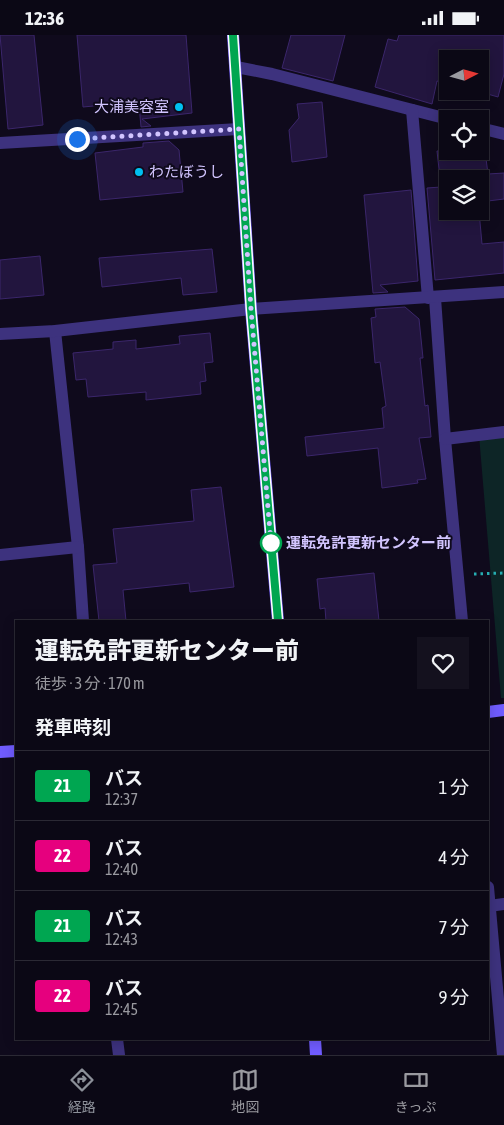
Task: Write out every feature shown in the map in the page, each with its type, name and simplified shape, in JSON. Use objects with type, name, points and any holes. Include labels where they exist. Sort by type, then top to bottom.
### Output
[{"type":"street","points":[[233,35],[251,309],[278,620]]},
{"type":"street","points":[[236,67],[272,74],[439,117]]},
{"type":"street","points":[[412,110],[462,620]]},
{"type":"street","points":[[0,143],[239,129]]},
{"type":"street","points":[[489,130],[504,134]]},
{"type":"street","points":[[0,334],[55,331],[251,309],[504,292]]},
{"type":"street","points":[[55,331],[84,620]]},
{"type":"street","points":[[445,439],[504,432]]},
{"type":"street","points":[[0,555],[78,547]]},
{"type":"street","points":[[489,711],[504,710]]},
{"type":"street","points":[[0,752],[15,751]]},
{"type":"street","points":[[503,1055],[489,905],[504,904]]},
{"type":"street","points":[[117,1040],[119,1055]]},
{"type":"street","points":[[315,1040],[316,1055]]},
{"type":"path","points":[[458,575],[504,573]]},
{"type":"green space","points":[[504,434],[504,698],[501,698],[479,435]]},
{"type":"building","points":[[0,35],[34,35],[43,125],[8,129]]},
{"type":"building","points":[[77,35],[186,35],[192,113],[142,119],[151,126],[141,127],[139,105],[126,106],[126,103],[83,107]]},
{"type":"building","points":[[291,35],[345,35],[333,81],[282,68]]},
{"type":"building","points":[[399,35],[504,35],[504,74],[498,97],[489,94],[489,50],[439,50],[439,82],[437,81],[432,104],[375,87],[388,39],[397,41]]},
{"type":"building","points":[[322,102],[327,157],[292,162],[289,130],[299,118],[297,104]]},
{"type":"building","name":"わたぼうし","points":[[169,141],[179,150],[183,192],[100,200],[95,153],[143,147],[143,143]]},
{"type":"building","points":[[437,151],[439,151],[439,160],[486,160],[487,170],[439,170]]},
{"type":"building","points":[[504,173],[504,199],[489,201],[489,174]]},
{"type":"building","points":[[439,187],[439,220],[480,220],[482,244],[504,242],[504,273],[435,280],[427,188]]},
{"type":"building","points":[[411,190],[418,281],[380,285],[388,292],[373,293],[364,195]]},
{"type":"building","points":[[212,249],[217,292],[183,295],[181,278],[102,287],[99,258]]},
{"type":"building","points":[[40,256],[44,295],[0,299],[0,260]]},
{"type":"building","points":[[405,307],[419,319],[423,358],[420,358],[425,406],[428,405],[431,437],[419,438],[426,479],[417,480],[418,483],[382,488],[378,448],[307,456],[305,437],[384,428],[382,408],[386,406],[380,362],[375,363],[371,318],[376,317],[375,309]]},
{"type":"building","points":[[210,333],[213,362],[204,363],[206,381],[200,382],[201,394],[146,400],[146,392],[88,397],[86,379],[76,380],[73,353],[113,349],[113,342],[136,340],[136,349],[180,344],[179,336]]},
{"type":"building","points":[[221,487],[234,587],[190,592],[189,583],[123,590],[126,620],[99,620],[93,565],[117,563],[113,529],[194,521],[191,490]]},
{"type":"building","points":[[374,573],[379,620],[326,620],[325,608],[320,609],[317,579]]},
{"type":"bus line","name":"21","points":[[233,35],[251,309],[278,620]]},
{"type":"place","name":"大浦美容室","points":[[179,107]]},
{"type":"place","name":"わたぼうし","points":[[139,172]]},
{"type":"place","name":"運転免許更新センター前","points":[[271,543]]},
{"type":"route","points":[[77,139],[239,129],[251,309],[271,543]]}]
